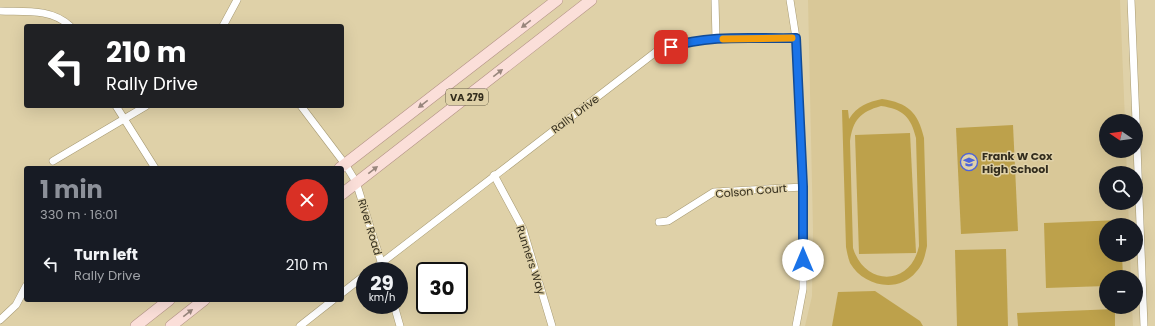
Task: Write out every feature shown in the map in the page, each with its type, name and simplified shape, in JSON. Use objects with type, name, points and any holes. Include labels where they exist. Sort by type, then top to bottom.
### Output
[{"type":"main road","name":"VA 279","points":[[343,166],[557,0]]},
{"type":"main road","name":"VA 279","points":[[344,192],[591,0]]},
{"type":"main road","points":[[136,326],[167,302]]},
{"type":"main road","points":[[171,326],[201,302]]},
{"type":"street","points":[[224,24],[237,0]]},
{"type":"street","points":[[715,0],[716,39]]},
{"type":"street","points":[[790,0],[796,38],[803,187],[803,289],[796,326]]},
{"type":"street","points":[[1132,0],[1136,114]]},
{"type":"street","points":[[0,12],[43,13],[59,18],[67,24]]},
{"type":"street","name":"Rally Drive","points":[[382,262],[657,51],[686,42],[716,39],[796,38]]},
{"type":"street","points":[[117,108],[123,120],[154,166]]},
{"type":"street","points":[[53,161],[143,108]]},
{"type":"street","name":"River Road","points":[[302,108],[343,166]]},
{"type":"street","points":[[1137,158],[1144,326]]},
{"type":"street","name":"River Road","points":[[344,167],[356,182],[382,262]]},
{"type":"street","name":"Runners Way","points":[[494,175],[523,229],[552,326]]},
{"type":"street","name":"Colson Court","points":[[659,222],[668,221],[714,192],[803,187]]},
{"type":"street","points":[[344,291],[356,282]]},
{"type":"street","points":[[0,320],[16,305],[24,290]]},
{"type":"street","points":[[300,326],[330,302]]},
{"type":"street","points":[[397,314],[400,326]]},
{"type":"shaded area","name":"Frank W Cox High School","points":[[808,0],[1120,0],[1125,114],[1099,114],[1099,158],[1126,158],[1127,166],[1099,166],[1099,210],[1128,210],[1129,218],[1099,218],[1099,262],[1130,262],[1131,270],[1099,270],[1099,314],[1132,314],[1133,326],[805,326],[812,296],[813,230]]},
{"type":"shaded area","points":[[882,99],[899,103],[910,110],[919,122],[924,138],[927,246],[922,263],[916,272],[909,279],[891,285],[872,282],[863,277],[850,263],[846,247],[842,110],[848,110],[849,119],[859,108],[868,103]],"holes":[[[881,106],[895,109],[909,119],[916,138],[919,246],[914,259],[907,269],[888,277],[877,275],[867,270],[859,261],[853,248],[850,141],[853,128],[863,114]]]},
{"type":"shaded area","points":[[1013,125],[1018,231],[961,234],[956,128]]},
{"type":"shaded area","points":[[910,133],[916,253],[859,254],[855,135]]},
{"type":"shaded area","points":[[1099,221],[1099,262],[1122,262],[1123,270],[1099,270],[1099,286],[1046,288],[1044,223]]},
{"type":"shaded area","points":[[1006,249],[1008,326],[957,326],[955,250]]},
{"type":"shaded area","points":[[875,291],[920,321],[923,326],[832,326],[838,292]]},
{"type":"shaded area","points":[[1099,310],[1099,314],[1115,314],[1115,326],[1018,326],[1017,313]]},
{"type":"slow traffic","points":[[723,39],[792,38]]},
{"type":"place","name":"Frank W Cox High School","points":[[969,162]]},
{"type":"route","points":[[671,47],[686,42],[716,39],[796,38],[803,187],[803,260]]}]
